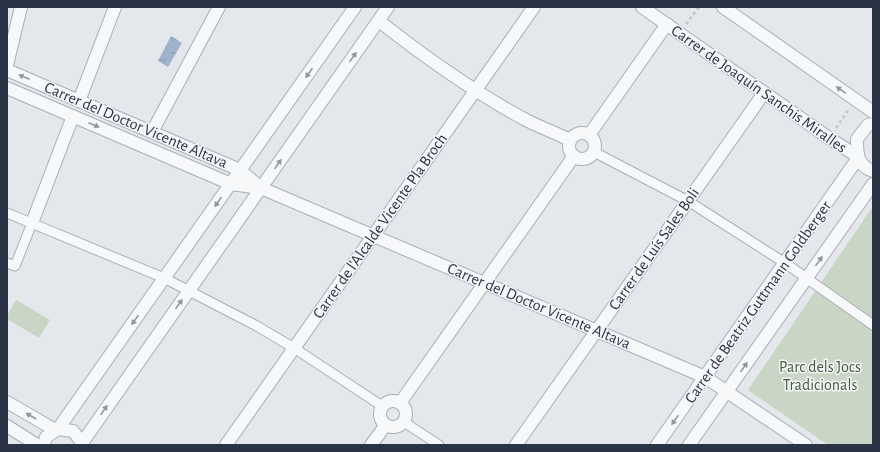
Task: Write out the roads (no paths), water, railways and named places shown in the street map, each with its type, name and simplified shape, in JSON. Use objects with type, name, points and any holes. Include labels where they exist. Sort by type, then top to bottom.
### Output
[{"type":"street","points":[[7,65],[21,7]]},
{"type":"street","points":[[79,101],[115,7]]},
{"type":"street","points":[[152,132],[220,7]]},
{"type":"street","points":[[44,445],[46,438],[57,429],[355,7]]},
{"type":"street","points":[[7,402],[57,429],[73,431],[82,444],[188,290],[388,7]]},
{"type":"street","name":"Carrer de l'Alcalde Vicente Pla Broch","points":[[226,445],[534,7]]},
{"type":"street","name":"Carrer de Joaquín Sanchis Miralles","points":[[642,7],[858,157],[868,169],[873,171]]},
{"type":"street","points":[[723,7],[873,112]]},
{"type":"street","points":[[379,20],[416,50],[475,90],[528,121],[570,140]]},
{"type":"street","points":[[589,135],[667,24]]},
{"type":"street","name":"Carrer del Doctor Vicente Altava","points":[[7,70],[240,170],[261,188]]},
{"type":"street","name":"Carrer del Doctor Vicente Altava","points":[[7,88],[231,184],[261,188],[705,377],[806,445]]},
{"type":"street","name":"Carrer de Luís Sales Boli","points":[[516,445],[764,93]]},
{"type":"street","points":[[7,263],[15,266],[73,116]]},
{"type":"street","points":[[858,157],[857,139],[868,124],[873,124]]},
{"type":"street","points":[[578,133],[589,135],[595,142],[594,152],[585,158],[574,156],[569,149],[570,140],[578,133]]},
{"type":"street","points":[[594,152],[688,201],[785,263],[873,324]]},
{"type":"street","points":[[400,403],[574,156]]},
{"type":"street","name":"Carrer de Beatriz Guttmann Goldberger","points":[[657,445],[858,157]]},
{"type":"street","name":"Carrer de Beatriz Guttmann Goldberger","points":[[690,445],[873,184]]},
{"type":"street","points":[[7,213],[164,278],[188,290],[255,325],[294,348],[382,406]]},
{"type":"street","points":[[392,401],[400,403],[406,411],[404,422],[396,428],[385,426],[379,415],[382,406],[392,401]]},
{"type":"street","points":[[404,422],[439,445]]},
{"type":"street","points":[[7,426],[37,445]]},
{"type":"street","points":[[371,445],[385,426]]},
{"type":"water","points":[[171,36],[182,43],[168,67],[158,61]]},
{"type":"park label","name":"Parc dels Jocs Tradicionals","points":[[820,376]]}]
